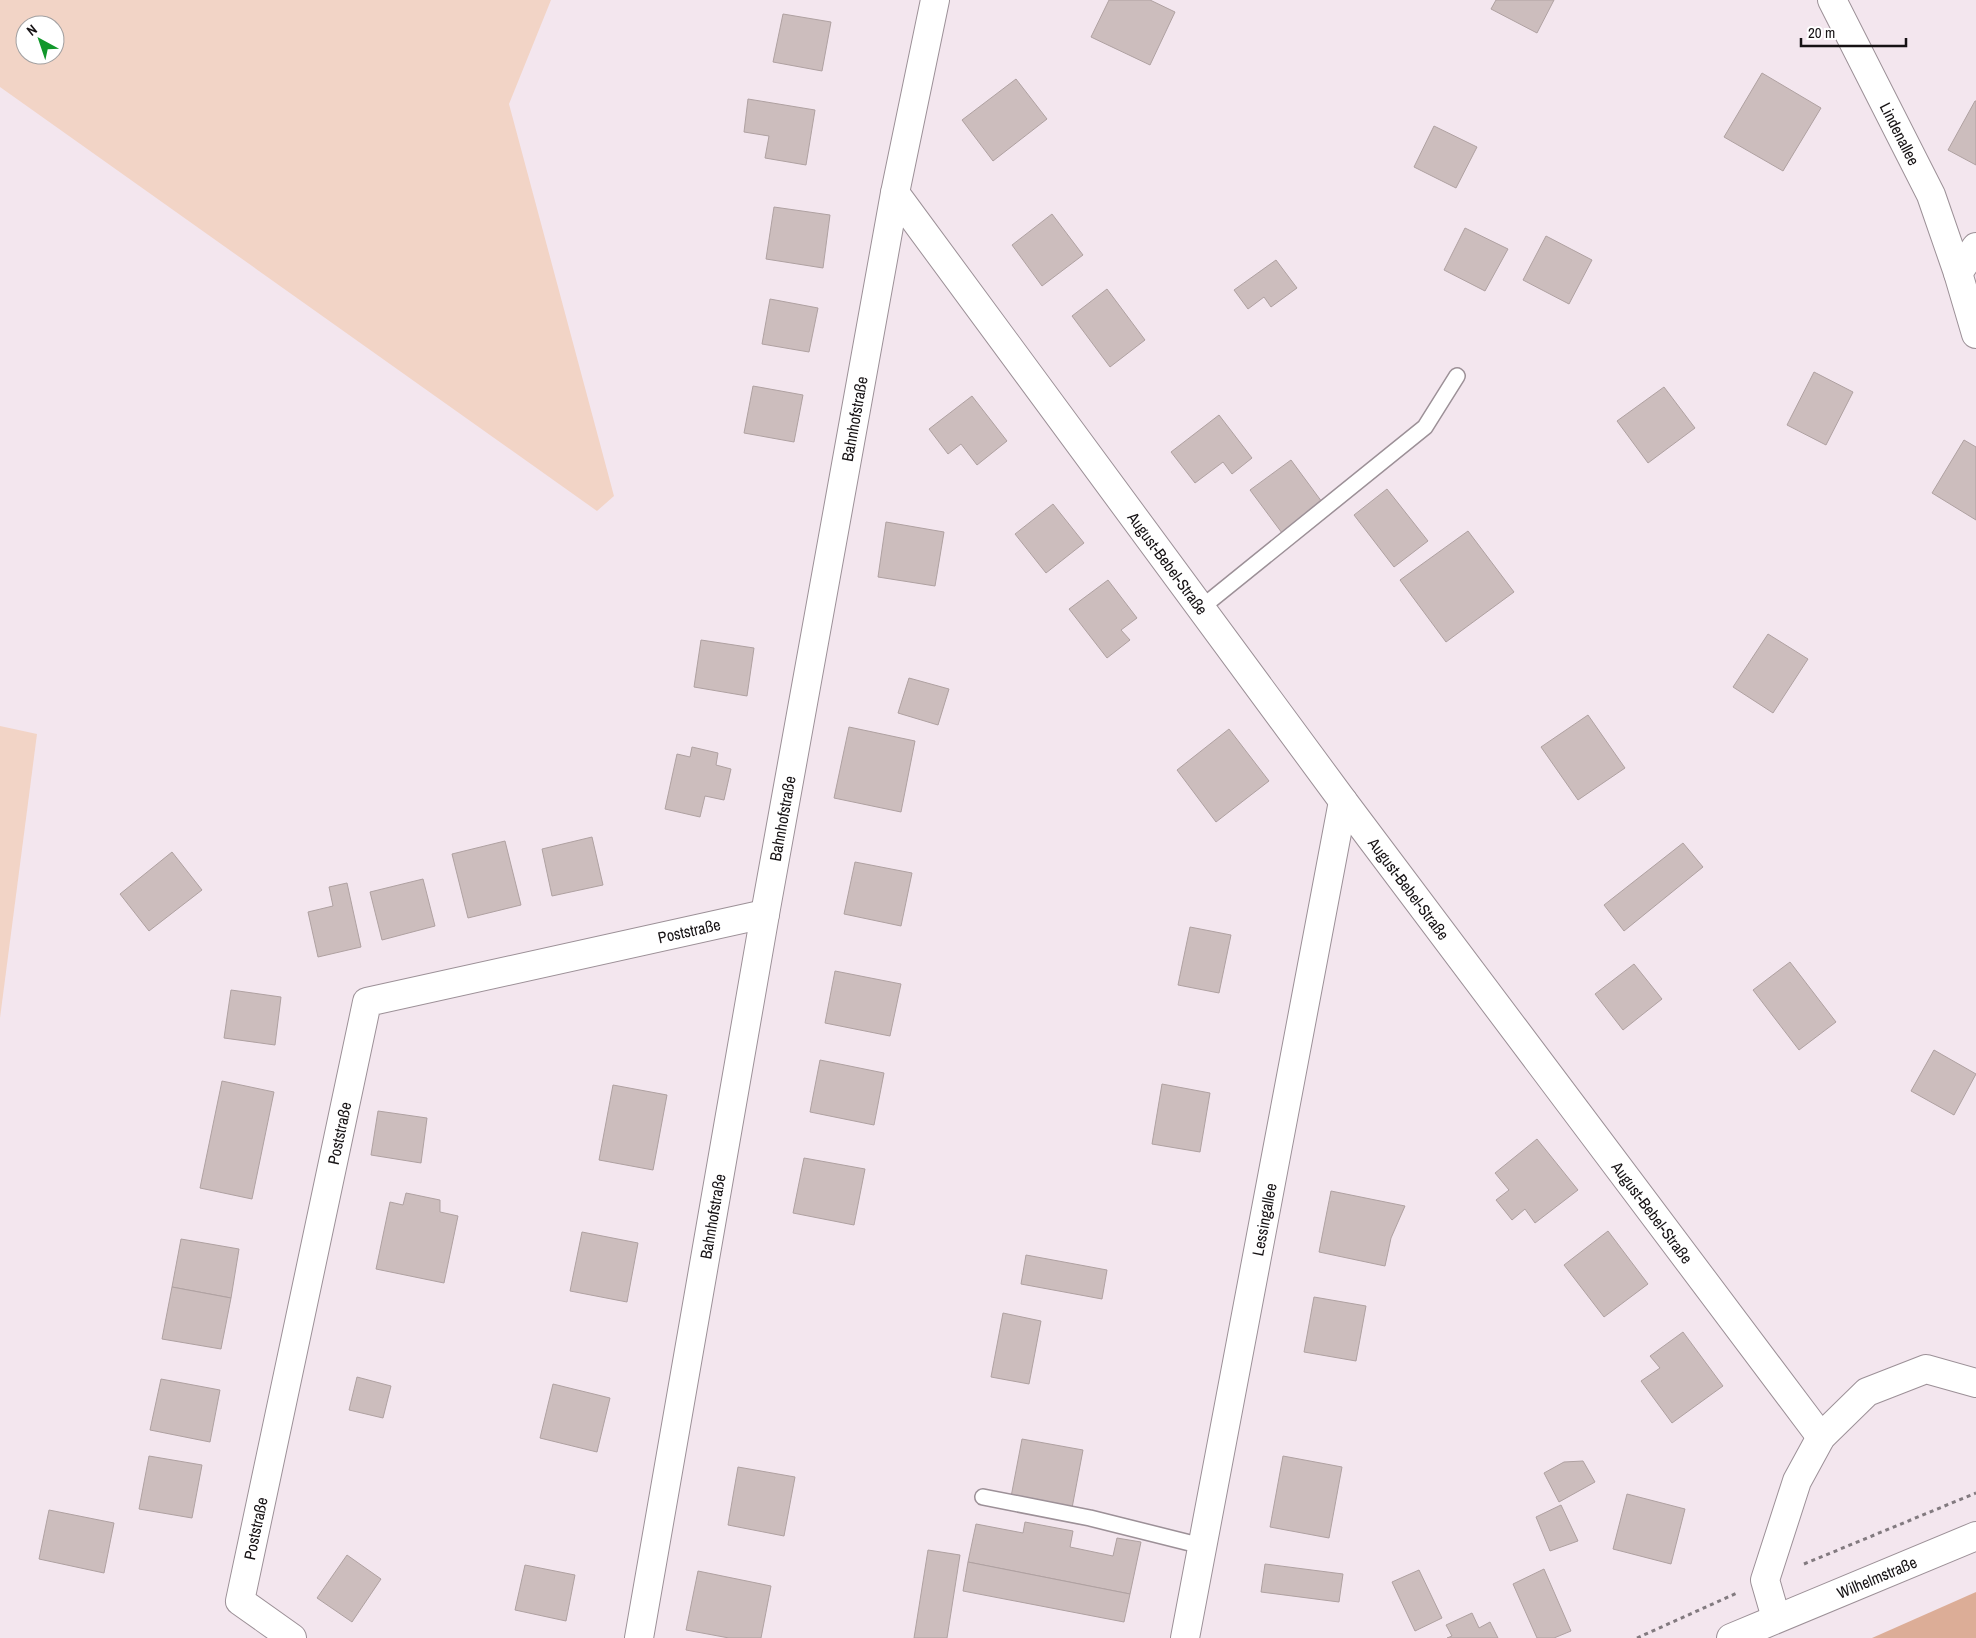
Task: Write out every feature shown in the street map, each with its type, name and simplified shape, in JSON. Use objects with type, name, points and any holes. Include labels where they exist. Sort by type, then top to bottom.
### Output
[{"type":"street","name":"Bahnhofstraße","points":[[639,1638],[765,914],[895,194],[934,0]]},
{"type":"street","name":"Lindenallee","points":[[1832,0],[1931,195],[1958,273],[1976,334]]},
{"type":"street","name":"August-Bebel-Straße","points":[[895,194],[1343,801],[1821,1437]]},
{"type":"street","points":[[1958,273],[1976,247]]},
{"type":"street","name":"Lessingallee","points":[[1185,1638],[1343,801]]},
{"type":"street","name":"Poststraße","points":[[292,1638],[240,1601],[367,1002],[765,914]]},
{"type":"street","points":[[1776,1618],[1765,1580],[1797,1481],[1821,1437],[1867,1392],[1926,1369],[1976,1383]]},
{"type":"street","name":"Wilhelmstraße","points":[[1731,1638],[1976,1536]]},
{"type":"lane","points":[[1201,608],[1425,427],[1457,376]]},
{"type":"lane","points":[[983,1497],[1090,1518],[1202,1546]]},
{"type":"shaded area","points":[[0,0],[551,0],[509,104],[614,496],[597,511],[0,87]]},
{"type":"shaded area","points":[[0,726],[37,734],[0,1018]]},
{"type":"shaded area","points":[[1976,1592],[1976,1638],[1872,1638]]},
{"type":"building","points":[[1109,0],[1150,0],[1175,12],[1150,65],[1091,37]]},
{"type":"building","points":[[1496,0],[1554,0],[1537,33],[1491,9]]},
{"type":"building","points":[[783,14],[831,22],[822,71],[773,62]]},
{"type":"building","points":[[1762,73],[1821,108],[1783,171],[1724,137]]},
{"type":"building","points":[[1016,79],[1047,119],[993,161],[962,120]]},
{"type":"building","points":[[748,99],[815,110],[806,165],[765,158],[769,136],[744,132]]},
{"type":"building","points":[[1976,101],[1976,165],[1948,150]]},
{"type":"building","points":[[1434,126],[1477,147],[1456,188],[1414,167]]},
{"type":"building","points":[[774,207],[830,215],[823,268],[766,259]]},
{"type":"building","points":[[1052,214],[1083,255],[1042,286],[1012,245]]},
{"type":"building","points":[[1465,228],[1508,249],[1485,291],[1444,270]]},
{"type":"building","points":[[1546,236],[1592,260],[1569,304],[1523,280]]},
{"type":"building","points":[[1276,260],[1297,288],[1271,307],[1264,297],[1248,309],[1234,290]]},
{"type":"building","points":[[1107,289],[1145,340],[1110,367],[1072,316]]},
{"type":"building","points":[[770,299],[818,308],[809,352],[762,344]]},
{"type":"building","points":[[1814,372],[1853,392],[1826,445],[1787,425]]},
{"type":"building","points":[[753,386],[803,395],[794,442],[744,433]]},
{"type":"building","points":[[1664,387],[1695,428],[1648,463],[1617,421]]},
{"type":"building","points":[[972,396],[1007,441],[977,465],[961,444],[948,454],[929,429]]},
{"type":"building","points":[[1219,415],[1252,458],[1232,474],[1223,462],[1195,483],[1171,452]]},
{"type":"building","points":[[1964,440],[1976,447],[1976,520],[1932,493]]},
{"type":"building","points":[[1291,460],[1322,502],[1282,533],[1250,490]]},
{"type":"building","points":[[1387,489],[1428,541],[1394,567],[1354,515]]},
{"type":"building","points":[[1053,504],[1084,543],[1046,573],[1015,534]]},
{"type":"building","points":[[886,522],[944,532],[935,586],[878,577]]},
{"type":"building","points":[[1468,531],[1514,592],[1446,642],[1400,580]]},
{"type":"building","points":[[1108,580],[1137,618],[1121,630],[1130,640],[1107,658],[1069,609]]},
{"type":"building","points":[[1768,634],[1808,659],[1773,713],[1733,687]]},
{"type":"building","points":[[701,640],[754,648],[747,696],[694,687]]},
{"type":"building","points":[[909,678],[949,689],[938,725],[898,713]]},
{"type":"building","points":[[1588,715],[1625,768],[1578,800],[1541,747]]},
{"type":"building","points":[[849,727],[915,741],[901,812],[834,798]]},
{"type":"building","points":[[1229,729],[1269,781],[1216,822],[1177,770]]},
{"type":"building","points":[[692,747],[718,753],[716,765],[731,769],[724,800],[705,796],[700,817],[665,809],[677,754],[690,757]]},
{"type":"building","points":[[592,837],[603,885],[552,896],[542,849]]},
{"type":"building","points":[[505,841],[521,905],[468,918],[452,854]]},
{"type":"building","points":[[1683,843],[1703,867],[1624,931],[1604,905]]},
{"type":"building","points":[[172,852],[202,890],[149,931],[120,894]]},
{"type":"building","points":[[855,862],[912,873],[901,926],[844,914]]},
{"type":"building","points":[[423,879],[435,926],[382,940],[370,892]]},
{"type":"building","points":[[347,883],[361,947],[318,957],[308,912],[333,906],[329,887]]},
{"type":"building","points":[[1190,927],[1231,935],[1219,993],[1178,985]]},
{"type":"building","points":[[1790,962],[1836,1022],[1799,1050],[1753,990]]},
{"type":"building","points":[[1634,964],[1662,999],[1623,1030],[1595,994]]},
{"type":"building","points":[[835,971],[901,984],[890,1036],[825,1023]]},
{"type":"building","points":[[231,990],[281,997],[275,1045],[224,1038]]},
{"type":"building","points":[[1934,1050],[1976,1074],[1954,1115],[1911,1091]]},
{"type":"building","points":[[820,1060],[884,1073],[874,1125],[810,1112]]},
{"type":"building","points":[[222,1081],[274,1092],[252,1199],[200,1188]]},
{"type":"building","points":[[1162,1084],[1210,1093],[1200,1152],[1152,1144]]},
{"type":"building","points":[[613,1085],[667,1095],[653,1170],[599,1160]]},
{"type":"building","points":[[378,1111],[427,1118],[421,1163],[371,1155]]},
{"type":"building","points":[[1537,1139],[1578,1190],[1535,1223],[1525,1209],[1512,1220],[1496,1200],[1509,1190],[1495,1173]]},
{"type":"building","points":[[804,1158],[865,1169],[854,1225],[793,1213]]},
{"type":"building","points":[[1331,1191],[1405,1206],[1391,1238],[1385,1266],[1319,1252]]},
{"type":"building","points":[[406,1193],[440,1200],[440,1212],[458,1216],[444,1283],[376,1269],[390,1202],[403,1205]]},
{"type":"building","points":[[1608,1231],[1648,1284],[1604,1317],[1564,1265]]},
{"type":"building","points":[[582,1232],[638,1243],[627,1302],[570,1291]]},
{"type":"building","points":[[181,1239],[239,1249],[231,1298],[172,1287]]},
{"type":"building","points":[[1026,1255],[1107,1270],[1102,1299],[1021,1284]]},
{"type":"building","points":[[172,1287],[231,1298],[221,1349],[162,1339]]},
{"type":"building","points":[[1314,1297],[1366,1306],[1356,1361],[1304,1352]]},
{"type":"building","points":[[1003,1313],[1041,1321],[1029,1384],[991,1377]]},
{"type":"building","points":[[1683,1332],[1723,1386],[1672,1423],[1641,1381],[1660,1368],[1650,1356]]},
{"type":"building","points":[[357,1377],[391,1386],[383,1418],[349,1410]]},
{"type":"building","points":[[161,1379],[220,1390],[210,1442],[150,1430]]},
{"type":"building","points":[[553,1384],[610,1398],[597,1452],[540,1438]]},
{"type":"building","points":[[1022,1439],[1083,1450],[1072,1508],[1011,1497]]},
{"type":"building","points":[[149,1456],[202,1465],[192,1518],[139,1509]]},
{"type":"building","points":[[1283,1456],[1342,1467],[1329,1538],[1270,1527]]},
{"type":"building","points":[[1583,1461],[1595,1482],[1559,1502],[1544,1473],[1564,1462]]},
{"type":"building","points":[[738,1467],[795,1477],[784,1536],[728,1525]]},
{"type":"building","points":[[1627,1494],[1685,1509],[1671,1564],[1613,1549]]},
{"type":"building","points":[[1561,1505],[1578,1541],[1550,1551],[1536,1517]]},
{"type":"building","points":[[49,1510],[114,1523],[104,1573],[39,1559]]},
{"type":"building","points":[[1025,1522],[1073,1531],[1070,1547],[1113,1556],[1117,1538],[1141,1542],[1130,1594],[968,1562],[976,1524],[1023,1533]]},
{"type":"building","points":[[928,1550],[960,1555],[947,1638],[914,1638]]},
{"type":"building","points":[[347,1555],[381,1579],[352,1622],[317,1598]]},
{"type":"building","points":[[968,1562],[1130,1594],[1124,1622],[963,1591]]},
{"type":"building","points":[[1265,1564],[1343,1574],[1339,1602],[1261,1592]]},
{"type":"building","points":[[525,1565],[575,1575],[566,1621],[515,1610]]},
{"type":"building","points":[[1544,1569],[1571,1631],[1554,1638],[1537,1638],[1513,1584]]},
{"type":"building","points":[[1419,1570],[1442,1618],[1415,1631],[1392,1582]]},
{"type":"building","points":[[698,1571],[771,1586],[761,1638],[729,1638],[686,1630]]},
{"type":"building","points":[[1472,1613],[1479,1628],[1490,1622],[1498,1638],[1447,1638],[1452,1636],[1446,1625]]}]
